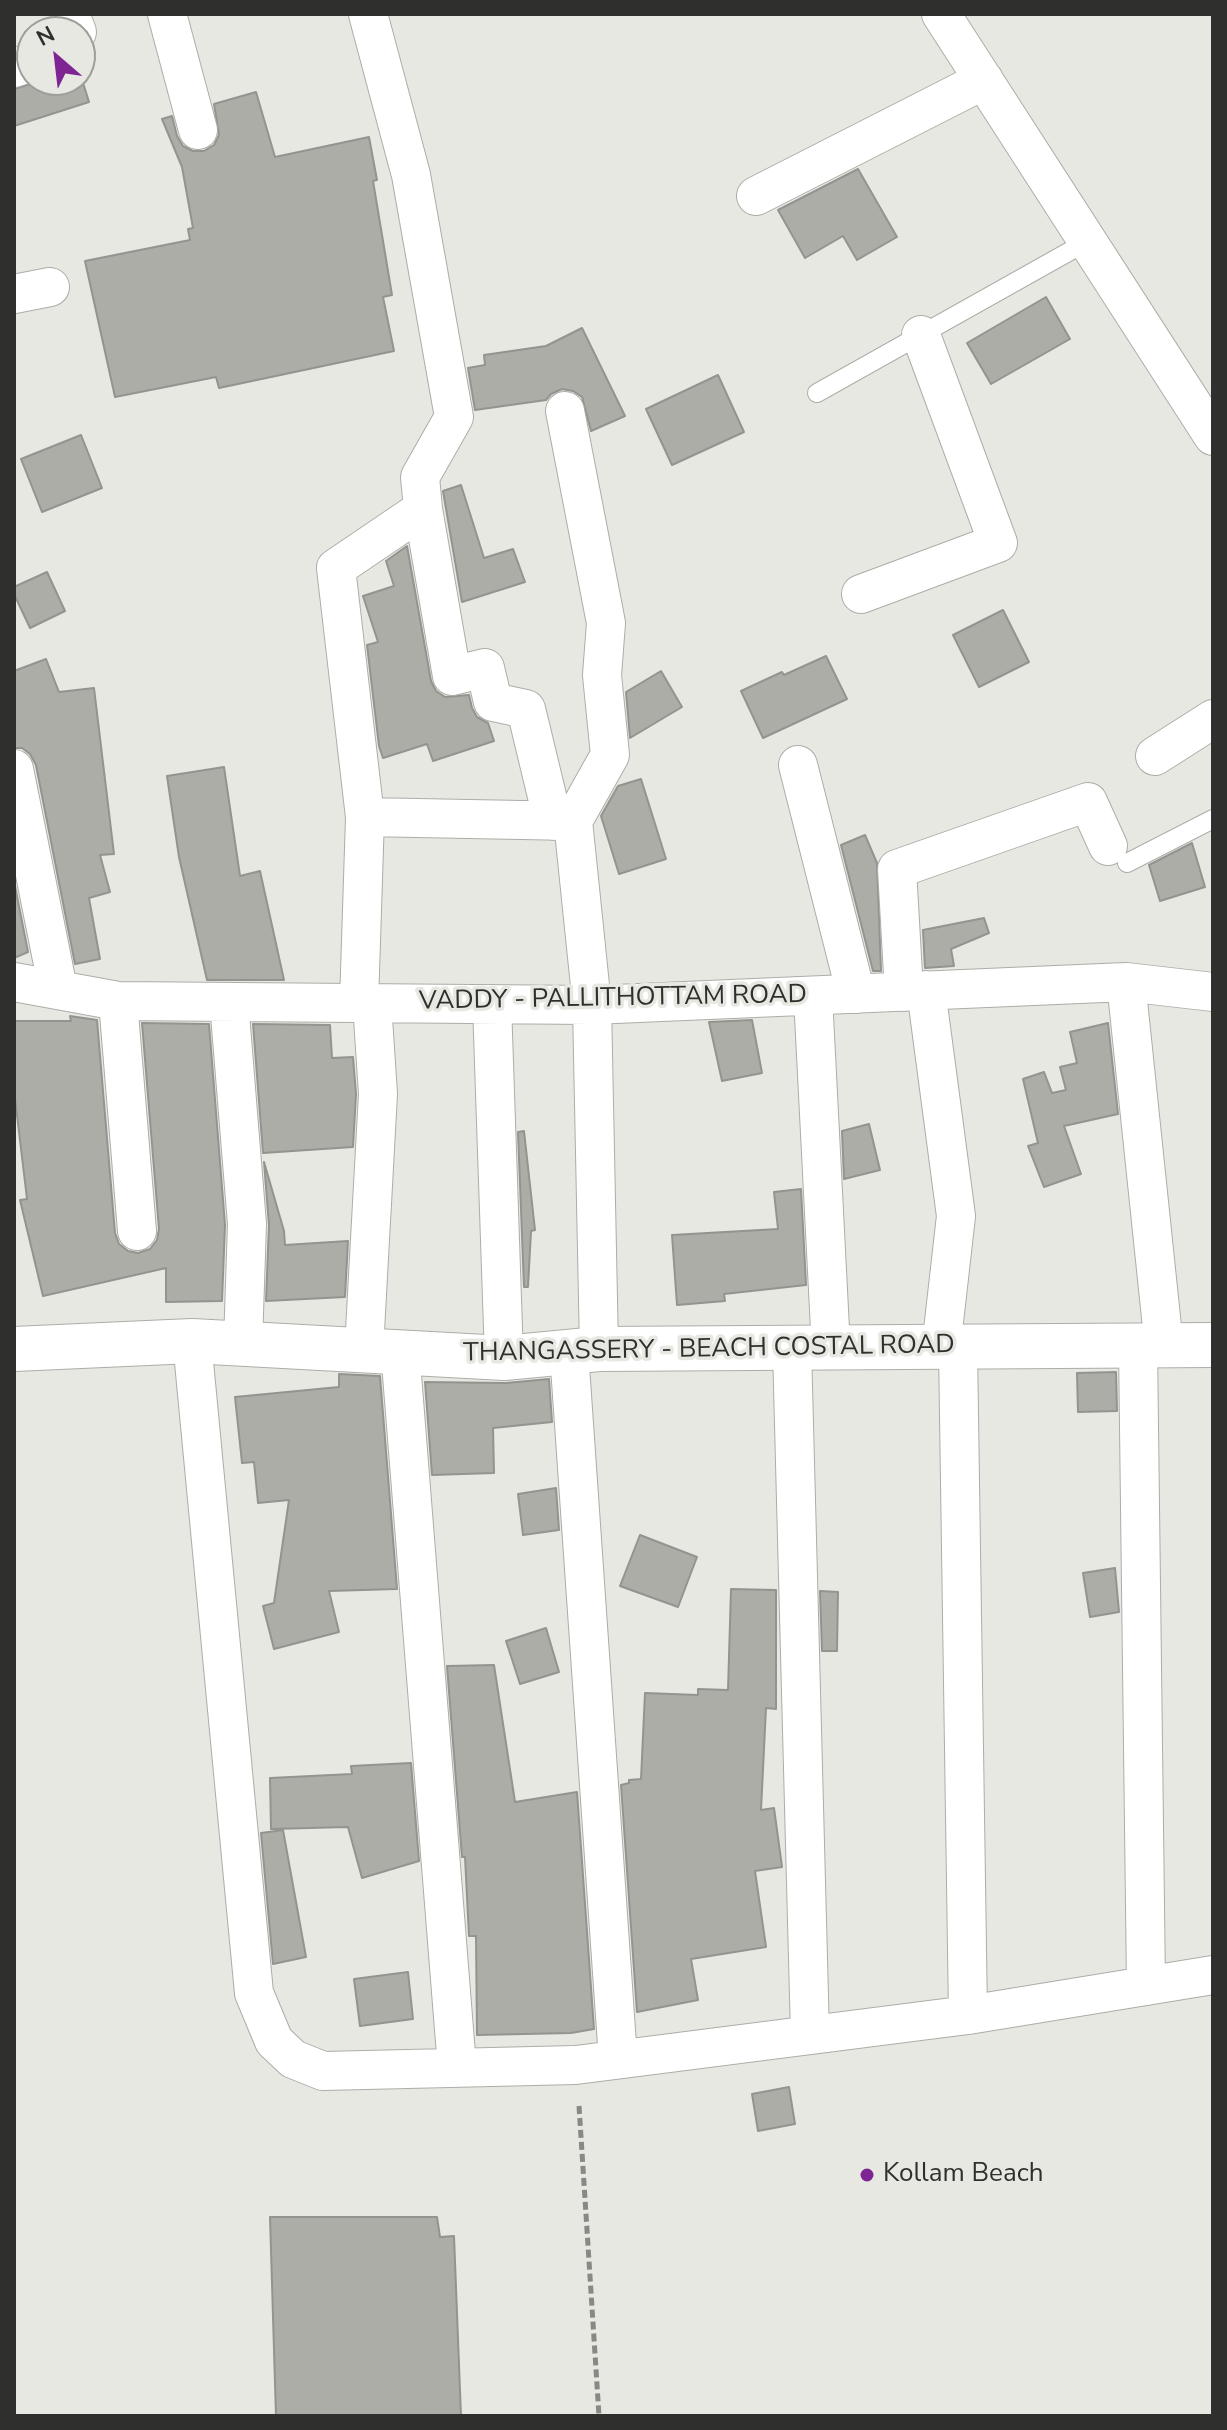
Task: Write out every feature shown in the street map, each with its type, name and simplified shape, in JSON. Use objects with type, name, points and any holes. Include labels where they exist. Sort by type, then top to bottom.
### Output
[{"type":"street","points":[[167,14],[198,130]]},
{"type":"street","points":[[368,14],[411,175],[454,417],[420,477],[452,676],[485,668],[493,702],[526,709],[563,821],[592,1005],[584,1351],[618,2059]]},
{"type":"street","points":[[941,14],[1213,436]]},
{"type":"street","points":[[756,196],[984,80]]},
{"type":"street","points":[[861,594],[998,543],[921,335]]},
{"type":"street","points":[[563,821],[610,755],[602,675],[606,623],[565,411]]},
{"type":"street","points":[[423,509],[336,568],[365,817],[365,1003],[378,1094],[382,1350],[457,2067]]},
{"type":"street","points":[[1155,756],[1213,719]]},
{"type":"street","points":[[798,765],[856,994]]},
{"type":"street","points":[[14,769],[58,989]]},
{"type":"street","points":[[968,2015],[950,1348],[956,1216],[915,991],[897,869],[1088,802],[1118,855]]},
{"type":"street","points":[[365,817],[563,821]]},
{"type":"street","name":"VADDY - PALLITHOTTAM ROAD","points":[[14,982],[118,1001],[229,1002],[592,1005],[1126,982],[1213,992]]},
{"type":"street","points":[[1126,982],[1151,1346],[1146,1986]]},
{"type":"street","points":[[810,2035],[813,996]]},
{"type":"street","points":[[118,1001],[137,1231]]},
{"type":"street","points":[[229,1002],[247,1224],[243,1343]]},
{"type":"street","points":[[492,1004],[504,1358]]},
{"type":"street","points":[[192,1341],[254,1993],[274,2041],[293,2059],[323,2071],[576,2065],[968,2015],[1213,1975]]},
{"type":"street","name":"THANGASSERY - BEACH COSTAL ROAD","points":[[14,1349],[192,1341],[504,1358],[584,1351],[1213,1345]]},
{"type":"lane","points":[[817,393],[1088,241]]},
{"type":"lane","points":[[1118,855],[1213,819]]},
{"type":"path","points":[[576,2065],[599,2416]]},
{"type":"building","points":[[14,89],[16,96],[87,96],[89,102],[14,126]]},
{"type":"building","points":[[256,92],[275,157],[369,137],[392,295],[383,297],[394,351],[219,388],[216,377],[115,397],[85,261],[190,240],[188,229],[193,228],[182,167],[162,119],[172,116],[183,146],[193,151],[204,151],[214,145],[219,135],[214,104]]},
{"type":"building","points":[[858,169],[897,237],[857,260],[843,236],[805,258],[778,210]]},
{"type":"building","points":[[1046,297],[1070,339],[991,384],[967,343]]},
{"type":"building","points":[[582,328],[625,416],[591,431],[582,397],[562,389],[546,400],[475,410],[468,368],[485,365],[484,355],[546,346]]},
{"type":"building","points":[[718,375],[744,432],[672,465],[646,409]]},
{"type":"building","points":[[81,435],[102,488],[42,512],[21,459]]},
{"type":"building","points":[[461,485],[484,558],[513,549],[525,582],[462,602],[443,491]]},
{"type":"building","points":[[407,546],[431,681],[436,691],[445,697],[469,695],[472,708],[477,717],[488,723],[494,741],[433,761],[427,744],[383,758],[379,746],[367,645],[378,642],[363,596],[394,586],[386,561]]},
{"type":"building","points":[[47,572],[65,611],[30,628],[14,594],[14,587]]},
{"type":"building","points":[[1003,610],[1029,662],[979,687],[953,635]]},
{"type":"building","points":[[826,656],[847,699],[763,738],[741,691]]},
{"type":"building","points":[[46,659],[59,692],[94,688],[114,854],[100,855],[110,892],[89,898],[100,959],[75,964],[36,765],[30,754],[22,748],[14,748],[14,671]]},
{"type":"building","points":[[661,671],[682,707],[630,738],[626,692]]},
{"type":"building","points":[[224,767],[240,876],[260,871],[284,980],[207,980],[179,857],[167,776]]},
{"type":"building","points":[[641,779],[666,859],[619,874],[601,816],[618,786]]},
{"type":"building","points":[[865,835],[877,863],[881,971],[873,971],[841,845]]},
{"type":"building","points":[[1192,843],[1205,887],[1160,901],[1149,865]]},
{"type":"building","points":[[14,881],[28,952],[14,958]]},
{"type":"building","points":[[984,918],[989,933],[951,949],[954,966],[925,968],[923,930]]},
{"type":"building","points":[[70,1016],[97,1020],[115,1233],[119,1244],[128,1251],[138,1253],[150,1249],[157,1240],[159,1229],[142,1023],[209,1024],[225,1225],[222,1301],[166,1302],[166,1268],[43,1296],[20,1200],[27,1199],[14,1090],[14,1021],[71,1021]]},
{"type":"building","points":[[752,1020],[762,1073],[722,1081],[709,1022]]},
{"type":"building","points":[[1108,1023],[1118,1114],[1064,1126],[1081,1174],[1044,1187],[1028,1146],[1038,1143],[1023,1079],[1044,1072],[1052,1093],[1066,1090],[1060,1067],[1077,1063],[1070,1032]]},
{"type":"building","points":[[253,1024],[330,1025],[332,1058],[353,1057],[356,1094],[353,1147],[263,1153]]},
{"type":"building","points":[[869,1124],[880,1170],[844,1179],[842,1131]]},
{"type":"building","points":[[524,1131],[535,1230],[531,1231],[528,1287],[524,1287],[518,1132]]},
{"type":"building","points":[[264,1162],[284,1231],[285,1245],[348,1241],[345,1297],[266,1301],[269,1225]]},
{"type":"building","points":[[801,1189],[806,1285],[724,1294],[725,1301],[677,1305],[672,1235],[778,1229],[774,1192]]},
{"type":"building","points":[[1116,1372],[1117,1411],[1078,1412],[1077,1373]]},
{"type":"building","points":[[339,1374],[380,1376],[397,1589],[329,1591],[339,1632],[274,1649],[263,1606],[274,1603],[289,1500],[258,1503],[254,1462],[242,1463],[235,1397],[339,1387]]},
{"type":"building","points":[[549,1379],[552,1422],[493,1428],[494,1473],[432,1475],[425,1382],[506,1383]]},
{"type":"building","points":[[556,1488],[559,1530],[523,1535],[518,1494]]},
{"type":"building","points":[[640,1535],[697,1557],[678,1607],[620,1586]]},
{"type":"building","points":[[1115,1568],[1119,1612],[1090,1617],[1083,1573]]},
{"type":"building","points":[[731,1589],[776,1590],[776,1709],[766,1708],[761,1810],[774,1808],[782,1867],[755,1871],[766,1947],[691,1959],[698,2000],[637,2012],[621,1785],[629,1783],[629,1780],[641,1779],[645,1693],[698,1695],[698,1689],[728,1690]]},
{"type":"building","points":[[820,1591],[838,1592],[837,1651],[822,1651]]},
{"type":"building","points":[[546,1628],[559,1672],[520,1684],[506,1641]]},
{"type":"building","points":[[494,1665],[515,1802],[577,1792],[594,2029],[571,2033],[477,2035],[476,1936],[469,1936],[465,1857],[462,1857],[447,1666]]},
{"type":"building","points":[[411,1763],[419,1861],[362,1878],[348,1827],[271,1829],[270,1778],[352,1774],[351,1766]]},
{"type":"building","points":[[283,1830],[306,1957],[273,1964],[261,1833]]},
{"type":"building","points":[[408,1972],[413,2019],[360,2026],[354,1979]]},
{"type":"building","points":[[789,2087],[795,2124],[758,2131],[752,2094]]},
{"type":"building","points":[[270,2217],[437,2217],[440,2237],[454,2236],[461,2416],[276,2416]]},
{"type":"place","name":"Kollam Beach","points":[[867,2175]]}]
